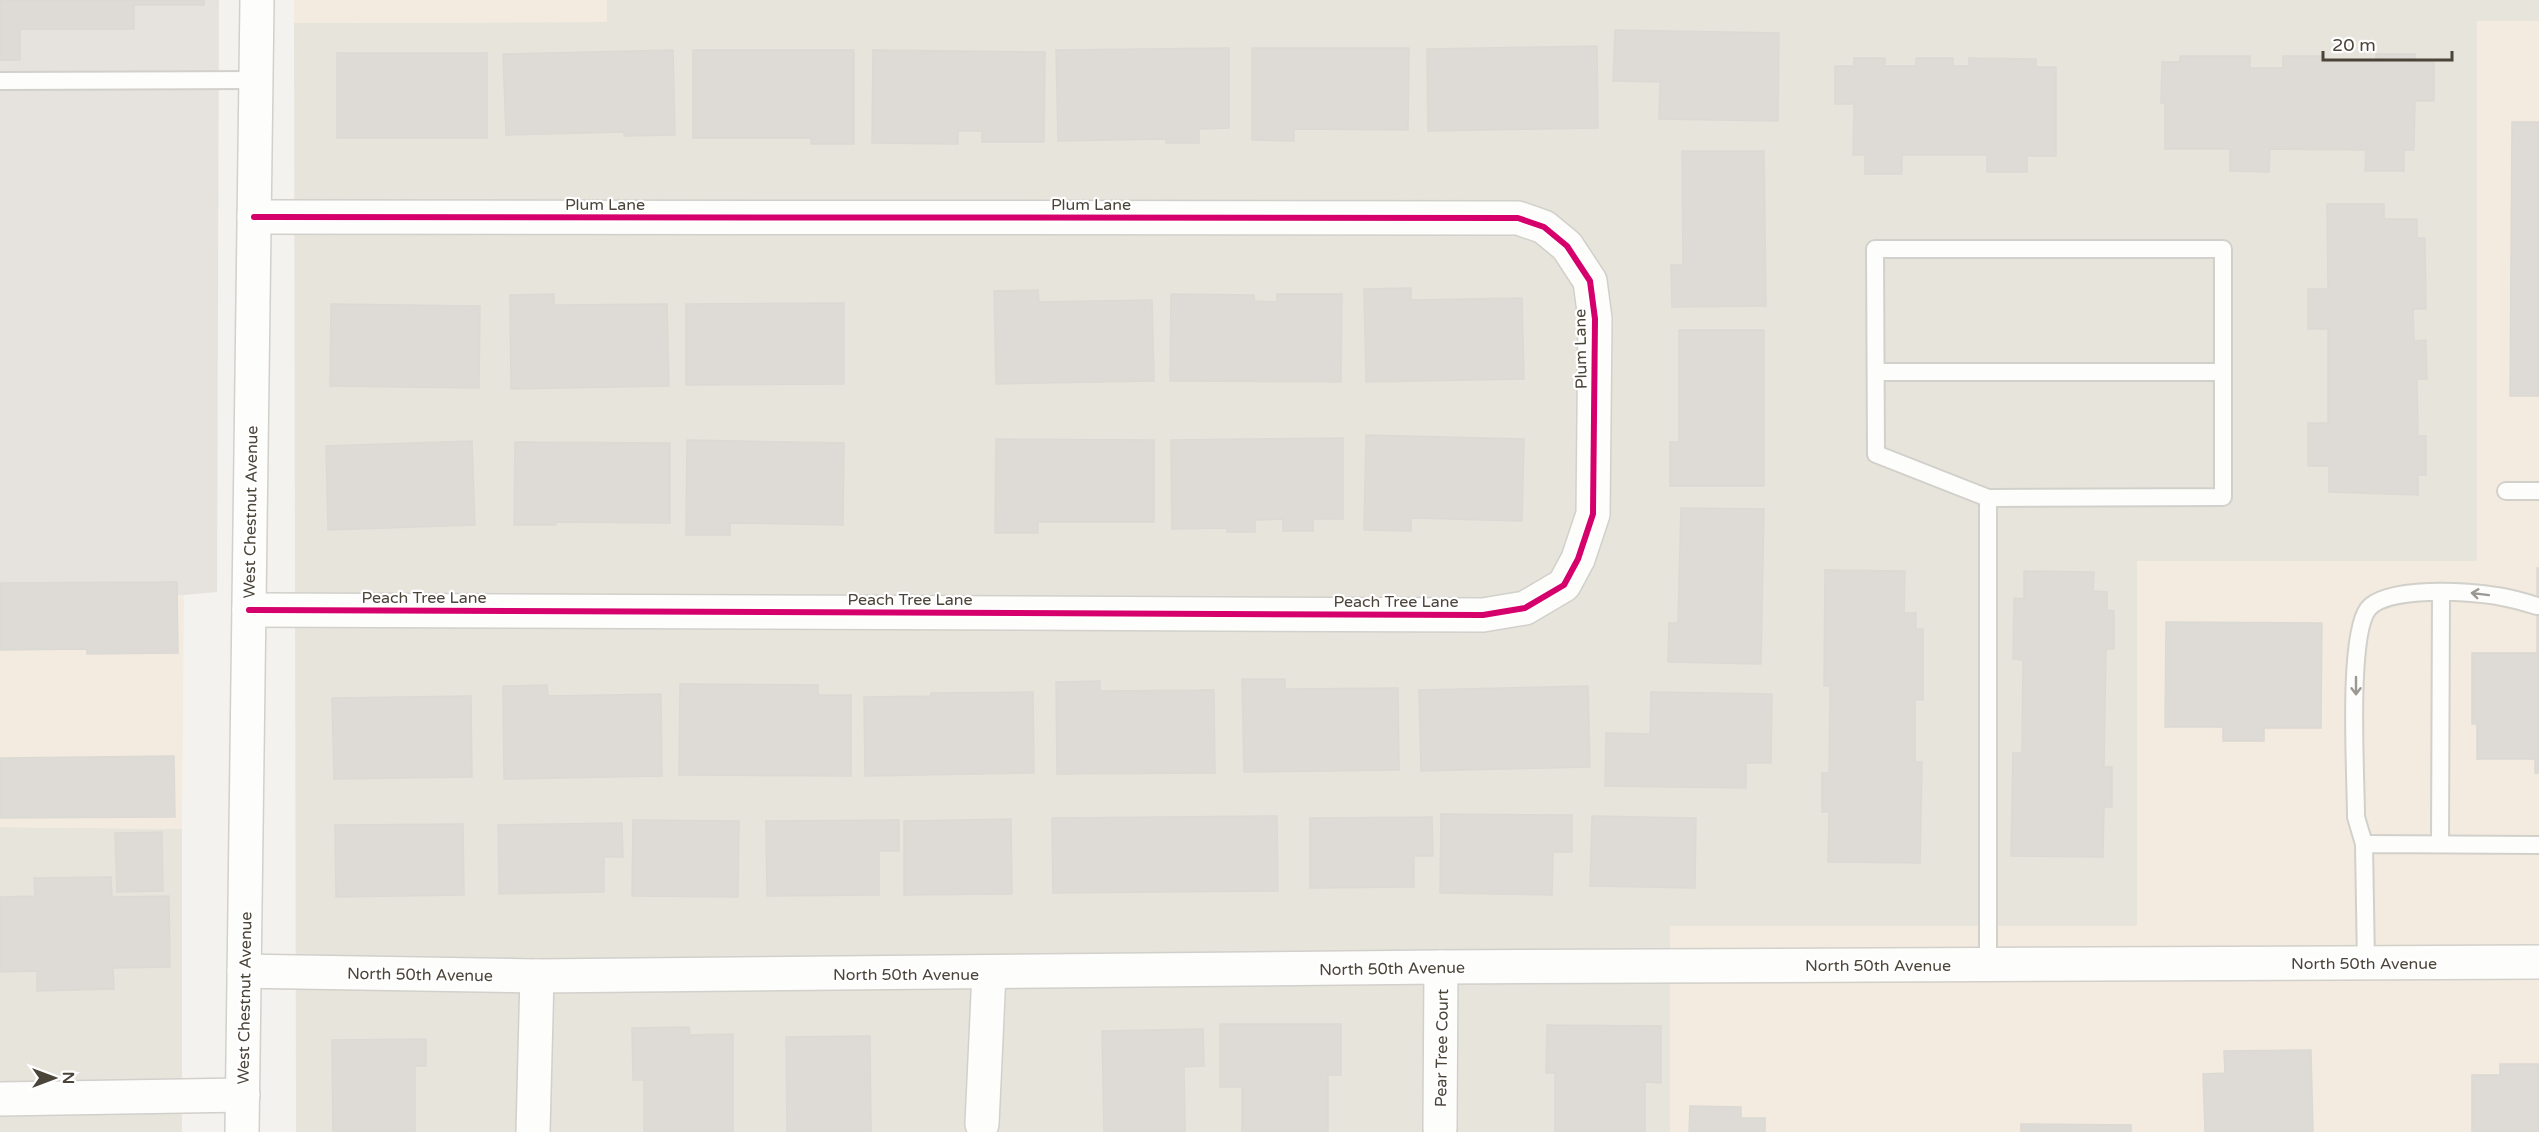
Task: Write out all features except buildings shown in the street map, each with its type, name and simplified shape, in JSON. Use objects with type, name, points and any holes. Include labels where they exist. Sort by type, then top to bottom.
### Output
[{"type":"street","name":"West Chestnut Avenue","points":[[242,1132],[257,0]]},
{"type":"street","name":"Plum Lane","points":[[254,217],[1518,218],[1544,227],[1567,246],[1590,281],[1595,319],[1593,514],[1578,559],[1564,585]]},
{"type":"street","name":"Peach Tree Lane","points":[[249,610],[1483,615],[1525,608],[1564,585]]},
{"type":"street","name":"North 50th Avenue","points":[[244,971],[537,976],[1441,967],[2539,962]]},
{"type":"street","name":"Pear Tree Court","points":[[1440,1128],[1441,967]]},
{"type":"street","points":[[982,1124],[989,973]]},
{"type":"street","points":[[533,1132],[537,976]]},
{"type":"street","points":[[0,1099],[243,1095]]},
{"type":"lane","points":[[0,81],[256,80]]},
{"type":"lane","points":[[1875,249],[2223,249],[2223,372],[2223,497],[1988,498],[1876,454],[1875,249]]},
{"type":"lane","points":[[1876,372],[2223,372]]},
{"type":"lane","points":[[2506,491],[2539,491]]},
{"type":"lane","points":[[1988,498],[1988,965]]},
{"type":"lane","points":[[2440,844],[2441,592]]},
{"type":"lane","points":[[2366,963],[2364,844],[2356,817],[2356,649],[2362,621],[2369,607],[2396,594],[2464,592],[2498,596],[2537,606]]},
{"type":"lane","points":[[2364,844],[2539,845]]},
{"type":"shaded area","points":[[0,0],[219,0],[217,592],[184,595],[0,593]]},
{"type":"shaded area","points":[[294,0],[607,0],[607,22],[294,23]]},
{"type":"shaded area","points":[[607,0],[2539,0],[2539,21],[2477,22],[2477,561],[2138,561],[2137,926],[1671,926],[1670,1132],[296,1132],[294,23],[607,22]]},
{"type":"shaded area","points":[[2477,21],[2539,21],[2539,1132],[1670,1132],[1670,926],[2137,926],[2137,561],[2477,561]]},
{"type":"shaded area","points":[[0,593],[184,595],[182,829],[0,827]]},
{"type":"shaded area","points":[[0,827],[182,829],[182,1132],[0,1132]]},
{"type":"cycle path","points":[[249,610],[1483,615],[1525,608],[1564,585],[1578,559],[1593,514],[1595,319],[1590,281],[1567,246],[1544,227],[1518,218],[254,217]]}]
